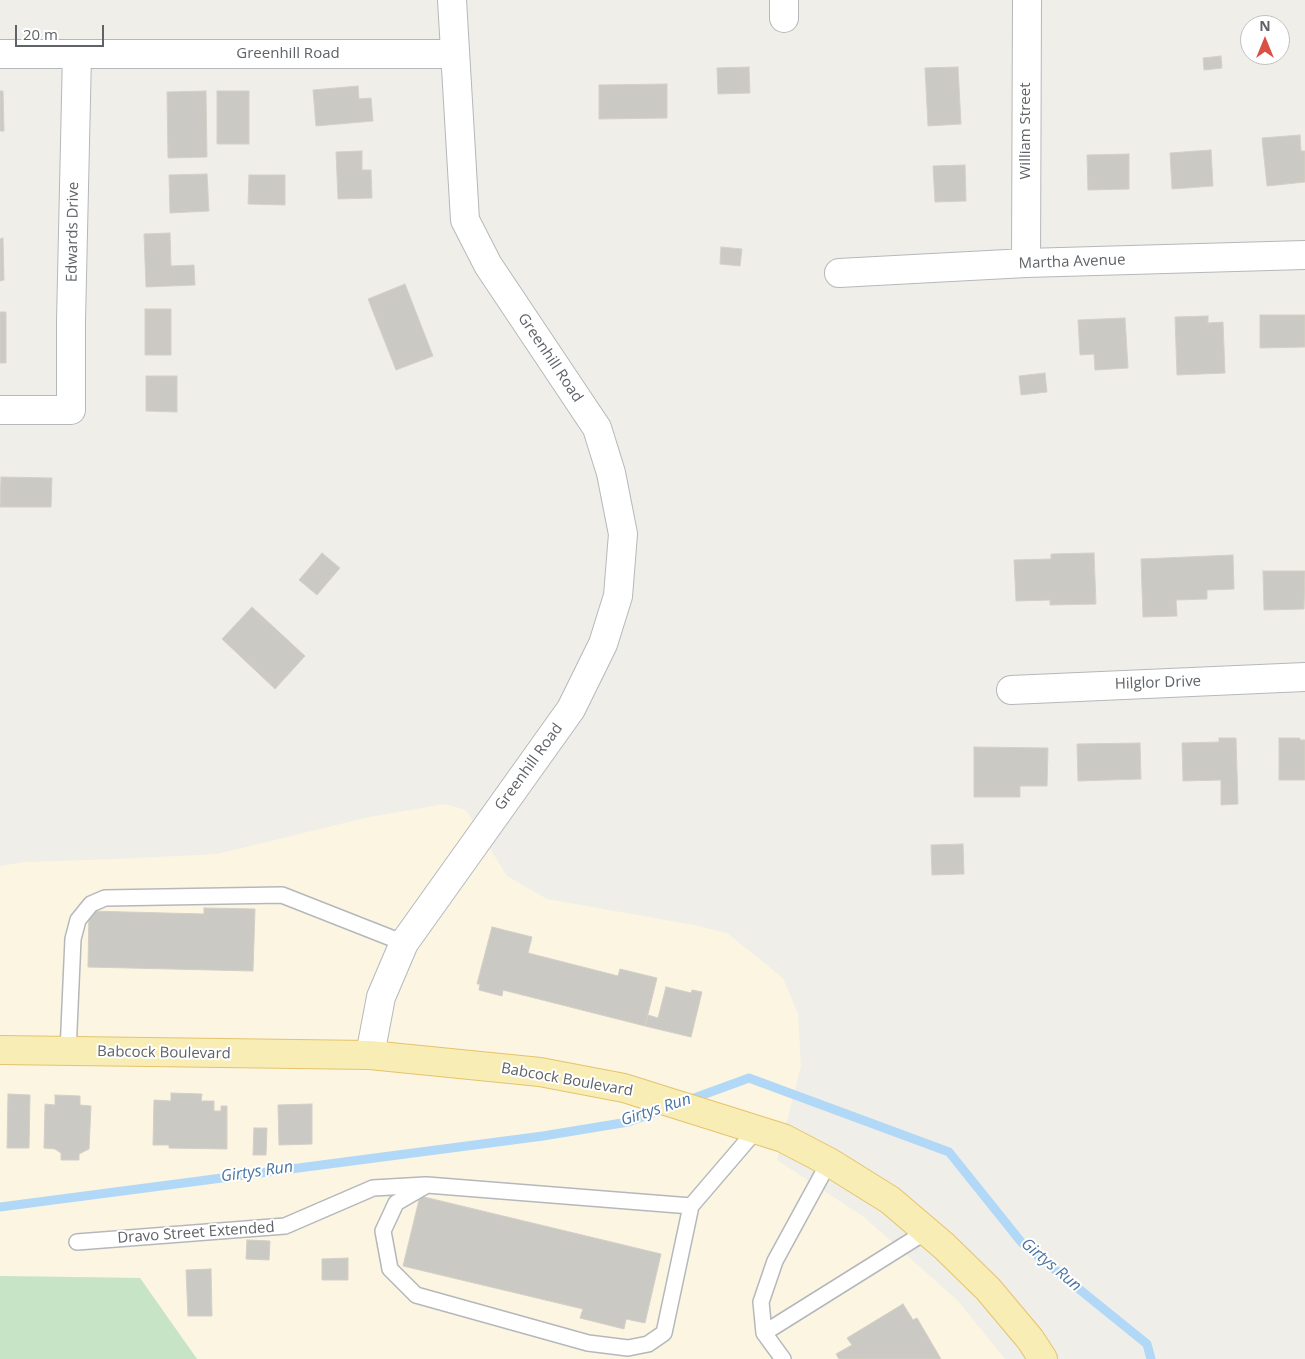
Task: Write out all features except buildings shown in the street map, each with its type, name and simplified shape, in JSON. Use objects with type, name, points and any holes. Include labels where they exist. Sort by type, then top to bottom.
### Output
[{"type":"main road","name":"Babcock Boulevard","points":[[0,1050],[370,1055],[540,1072],[624,1088],[782,1138],[828,1162],[890,1200],[944,1246],[988,1289],[1030,1339],[1043,1359]]},
{"type":"street","points":[[452,0],[454,54]]},
{"type":"street","name":"William Street","points":[[1026,263],[1027,0]]},
{"type":"street","name":"Greenhill Road","points":[[0,54],[454,54],[465,220],[488,265],[597,428],[611,473],[623,534],[618,596],[603,644],[571,709],[404,944],[380,997],[370,1055]]},
{"type":"street","name":"Edwards Drive","points":[[0,410],[71,410],[71,311],[77,54]]},
{"type":"street","name":"Martha Avenue","points":[[840,273],[1026,263],[1305,254]]},
{"type":"street","name":"Hilglor Drive","points":[[1011,690],[1305,677]]},
{"type":"lane","points":[[68,1052],[73,938],[78,920],[90,904],[104,898],[282,894],[404,944]]},
{"type":"lane","points":[[427,1184],[396,1203],[383,1231],[390,1268],[416,1295],[588,1343],[628,1348],[648,1344],[664,1333],[691,1206],[757,1129]]},
{"type":"lane","points":[[783,1359],[764,1333],[761,1302],[775,1261],[828,1162]]},
{"type":"lane","name":"Dravo Street Extended","points":[[77,1242],[285,1226],[373,1188],[427,1184],[691,1206]]},
{"type":"lane","points":[[764,1333],[927,1232]]},
{"type":"shaded area","points":[[445,804],[466,810],[507,876],[547,899],[694,925],[727,933],[783,978],[798,1014],[801,1066],[777,1160],[864,1217],[958,1301],[1005,1359],[197,1359],[140,1278],[0,1276],[0,866],[25,862],[217,854],[369,817]]},
{"type":"green space","points":[[0,1276],[140,1278],[197,1359],[0,1359]]},
{"type":"waterway","name":"Girtys Run","points":[[686,1101],[749,1078],[949,1152],[1022,1243],[1147,1344],[1151,1359]]},
{"type":"waterway","name":"Girtys Run","points":[[0,1207],[543,1136],[628,1122],[664,1109]]}]
